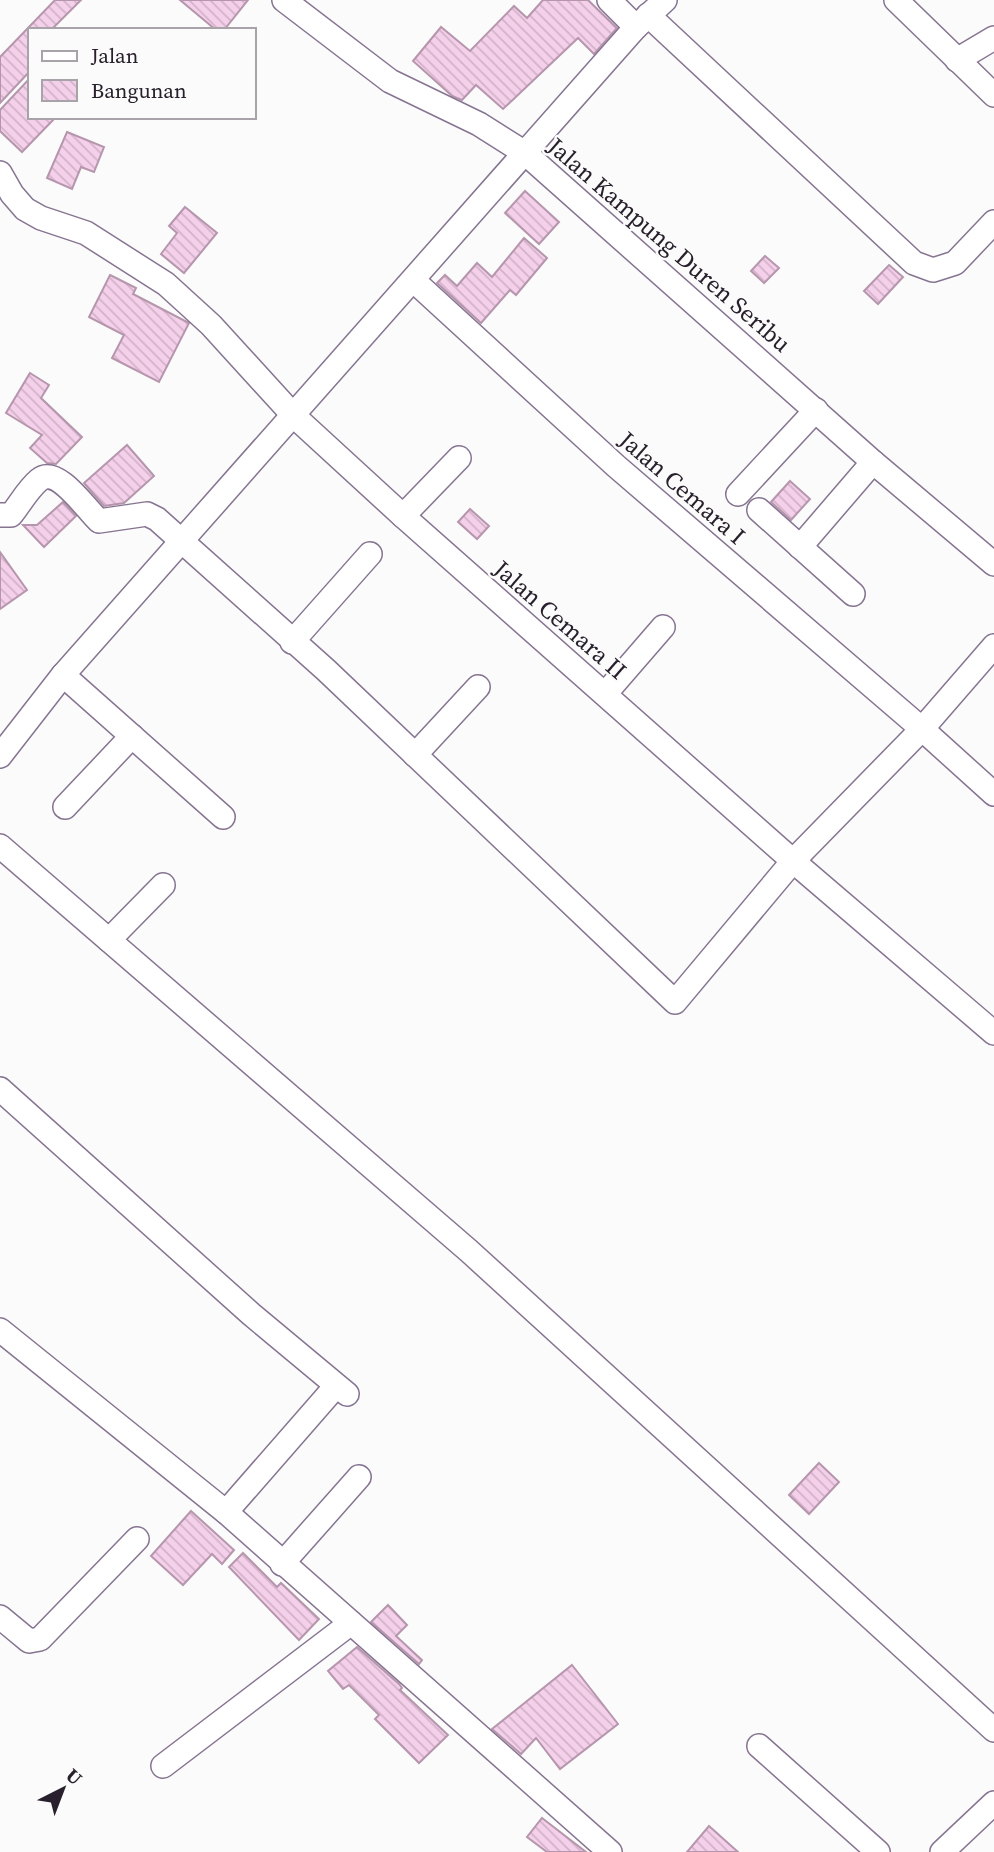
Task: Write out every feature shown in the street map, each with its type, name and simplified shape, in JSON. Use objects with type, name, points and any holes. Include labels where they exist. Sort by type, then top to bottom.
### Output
[{"type":"street","name":"Jalan Kampung Duren Seribu","points":[[284,0],[390,81],[479,124],[525,153],[873,462],[994,564]]},
{"type":"street","points":[[610,0],[650,14],[914,263],[933,270],[955,263],[994,222]]},
{"type":"street","points":[[895,0],[994,95]]},
{"type":"street","points":[[0,756],[63,675],[650,14]]},
{"type":"street","points":[[957,60],[994,38]]},
{"type":"street","name":"Jalan Cemara II","points":[[0,173],[12,194],[25,209],[86,233],[166,284],[211,325],[294,416],[403,516],[793,861],[994,1034]]},
{"type":"street","name":"Jalan Cemara I","points":[[413,280],[616,466],[994,794]]},
{"type":"street","points":[[738,494],[816,410]]},
{"type":"street","points":[[403,516],[458,458]]},
{"type":"street","points":[[800,547],[873,462]]},
{"type":"street","points":[[0,514],[11,515],[37,481],[44,476],[52,476],[61,481],[99,521],[147,514],[157,519],[415,755],[675,1002],[793,861],[922,729],[994,646]]},
{"type":"street","points":[[759,510],[853,594]]},
{"type":"street","points":[[292,642],[370,554]]},
{"type":"street","points":[[605,694],[663,627]]},
{"type":"street","points":[[63,675],[223,817]]},
{"type":"street","points":[[415,755],[478,687]]},
{"type":"street","points":[[65,807],[132,736]]},
{"type":"street","points":[[0,846],[469,1251],[994,1730]]},
{"type":"street","points":[[109,940],[163,885]]},
{"type":"street","points":[[0,1089],[251,1314],[341,1390],[226,1512]]},
{"type":"street","points":[[1,1333],[226,1512],[610,1852]]},
{"type":"street","points":[[282,1564],[359,1476]]},
{"type":"street","points":[[0,1617],[29,1641],[40,1639],[137,1539]]},
{"type":"street","points":[[163,1766],[351,1623]]},
{"type":"street","points":[[759,1746],[878,1852]]},
{"type":"street","points":[[942,1852],[994,1803]]},
{"type":"building","points":[[55,0],[81,0],[53,28],[28,28],[28,73],[0,103],[0,57]]},
{"type":"building","points":[[180,0],[248,0],[226,28],[214,28]]},
{"type":"building","points":[[543,0],[588,0],[617,28],[594,54],[578,38],[503,109],[476,85],[462,100],[452,96],[413,61],[441,27],[470,51],[514,6],[527,18]]},
{"type":"building","points":[[28,80],[28,119],[54,119],[22,152],[0,131],[0,110]]},
{"type":"building","points":[[67,132],[104,147],[94,172],[81,167],[72,189],[47,178]]},
{"type":"building","points":[[525,191],[559,222],[539,244],[505,213]]},
{"type":"building","points":[[185,207],[217,233],[184,273],[161,254],[177,233],[169,226]]},
{"type":"building","points":[[524,238],[547,258],[516,295],[510,290],[481,323],[437,283],[445,275],[457,286],[477,263],[492,277]]},
{"type":"building","points":[[765,256],[779,268],[764,283],[751,271]]},
{"type":"building","points":[[889,265],[903,277],[878,304],[864,291]]},
{"type":"building","points":[[110,275],[136,288],[133,294],[189,323],[159,382],[112,358],[124,335],[89,317]]},
{"type":"building","points":[[30,373],[49,385],[41,398],[82,437],[56,464],[47,463],[30,448],[42,435],[6,413]]},
{"type":"building","points":[[127,445],[154,476],[124,503],[104,506],[84,483]]},
{"type":"building","points":[[790,481],[810,499],[791,520],[771,502]]},
{"type":"building","points":[[63,502],[76,516],[44,547],[23,525],[37,525]]},
{"type":"building","points":[[470,509],[489,526],[477,539],[458,522]]},
{"type":"building","points":[[0,552],[27,590],[0,609]]},
{"type":"building","points":[[819,1463],[839,1482],[809,1514],[789,1495]]},
{"type":"building","points":[[191,1511],[234,1550],[222,1564],[212,1554],[183,1585],[151,1556]]},
{"type":"building","points":[[243,1553],[277,1587],[281,1583],[319,1619],[299,1640],[229,1567]]},
{"type":"building","points":[[388,1605],[407,1625],[396,1636],[422,1660],[419,1664],[371,1622]]},
{"type":"building","points":[[357,1647],[399,1684],[402,1688],[400,1690],[448,1735],[419,1763],[375,1719],[379,1715],[349,1685],[343,1689],[328,1671]]},
{"type":"building","points":[[572,1665],[618,1724],[560,1769],[536,1738],[521,1754],[492,1729]]},
{"type":"building","points":[[542,1818],[586,1852],[547,1852],[527,1837]]},
{"type":"building","points":[[709,1826],[738,1852],[687,1852]]}]
